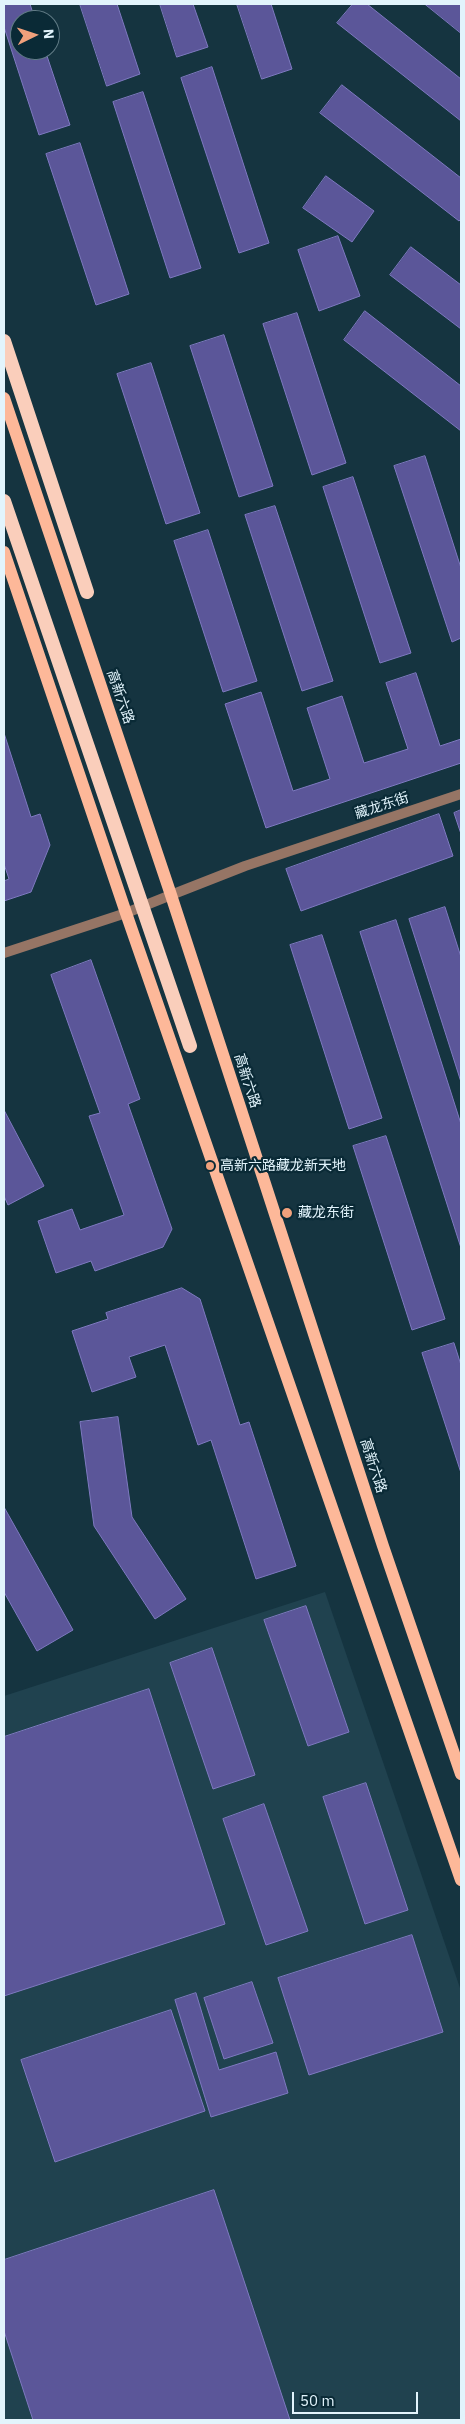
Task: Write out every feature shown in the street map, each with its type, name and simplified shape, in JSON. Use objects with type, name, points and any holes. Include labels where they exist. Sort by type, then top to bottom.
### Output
[{"type":"highway","points":[[4,341],[87,592]]},
{"type":"highway","points":[[4,501],[190,1046]]},
{"type":"main road","name":"高新六路","points":[[4,398],[171,895],[380,1536],[461,1774]]},
{"type":"main road","points":[[4,552],[126,912],[461,1880]]},
{"type":"street","name":"藏龙东街","points":[[4,953],[126,912],[245,866],[461,794]]},
{"type":"shaded area","points":[[325,1592],[461,1991],[461,2420],[4,2420],[4,1696]]},
{"type":"building","points":[[4,4],[30,4],[32,10],[10,10],[10,46],[4,27]]},
{"type":"building","points":[[80,4],[117,4],[140,74],[107,86]]},
{"type":"building","points":[[160,4],[193,4],[208,47],[177,57]]},
{"type":"building","points":[[237,4],[271,4],[292,69],[262,79]]},
{"type":"building","points":[[353,4],[367,4],[461,79],[461,121],[337,23]]},
{"type":"building","points":[[425,4],[461,4],[461,33]]},
{"type":"building","points":[[15,60],[48,60],[70,125],[39,135]]},
{"type":"building","points":[[212,67],[269,243],[239,253],[181,78]]},
{"type":"building","points":[[342,85],[461,178],[461,219],[459,221],[320,113]]},
{"type":"building","points":[[143,92],[201,268],[170,278],[113,102]]},
{"type":"building","points":[[80,143],[129,294],[96,305],[46,154]]},
{"type":"building","points":[[326,176],[374,211],[352,242],[303,208]]},
{"type":"building","points":[[338,236],[360,296],[319,311],[298,250]]},
{"type":"building","points":[[411,247],[461,285],[461,329],[390,275]]},
{"type":"building","points":[[365,311],[461,386],[461,431],[344,340]]},
{"type":"building","points":[[297,313],[346,463],[312,475],[263,324]]},
{"type":"building","points":[[224,335],[273,486],[239,497],[190,346]]},
{"type":"building","points":[[151,363],[200,513],[166,524],[117,374]]},
{"type":"building","points":[[425,456],[461,568],[461,638],[452,642],[394,466]]},
{"type":"building","points":[[353,477],[411,653],[380,663],[323,487]]},
{"type":"building","points":[[275,506],[333,681],[302,691],[245,515]]},
{"type":"building","points":[[208,530],[257,681],[223,692],[174,541]]},
{"type":"building","points":[[416,673],[440,746],[461,739],[461,763],[266,828],[225,704],[261,692],[293,791],[330,779],[307,708],[342,696],[364,763],[408,749],[386,683]]},
{"type":"building","points":[[4,733],[31,817],[40,814],[50,845],[31,892],[4,901],[4,881],[9,879],[4,864]]},
{"type":"building","points":[[461,810],[461,834],[454,813]]},
{"type":"building","points":[[439,814],[453,856],[301,911],[286,869]]},
{"type":"building","points":[[445,907],[461,957],[461,1082],[409,919]]},
{"type":"building","points":[[396,920],[461,1124],[461,1248],[360,932]]},
{"type":"building","points":[[322,935],[382,1118],[349,1129],[290,945]]},
{"type":"building","points":[[91,960],[140,1099],[128,1104],[172,1229],[163,1247],[95,1271],[91,1261],[56,1273],[38,1221],[72,1209],[80,1230],[124,1215],[89,1116],[100,1113],[51,975]]},
{"type":"building","points":[[4,1110],[44,1186],[8,1205],[4,1196]]},
{"type":"building","points":[[386,1136],[445,1319],[412,1330],[353,1146]]},
{"type":"building","points":[[182,1288],[200,1299],[240,1425],[249,1422],[296,1566],[256,1579],[211,1440],[198,1445],[165,1345],[129,1357],[136,1377],[92,1392],[72,1331],[108,1319],[106,1313]]},
{"type":"building","points":[[454,1343],[461,1365],[461,1473],[422,1353]]},
{"type":"building","points":[[118,1417],[132,1517],[186,1599],[155,1619],[94,1526],[80,1422]]},
{"type":"building","points":[[4,1507],[73,1630],[37,1651],[4,1592]]},
{"type":"building","points":[[306,1606],[349,1732],[308,1746],[264,1620]]},
{"type":"building","points":[[212,1648],[255,1775],[213,1789],[170,1663]]},
{"type":"building","points":[[149,1689],[225,1924],[4,1996],[4,1737]]},
{"type":"building","points":[[366,1783],[408,1910],[365,1924],[323,1797]]},
{"type":"building","points":[[264,1804],[308,1931],[266,1945],[223,1819]]},
{"type":"building","points":[[412,1935],[443,2032],[309,2075],[278,1978]]},
{"type":"building","points":[[252,1982],[273,2043],[224,2059],[204,1998]]},
{"type":"building","points":[[196,1993],[219,2070],[276,2052],[288,2093],[211,2117],[175,2000]]},
{"type":"building","points":[[171,2010],[205,2111],[55,2162],[21,2060]]},
{"type":"building","points":[[214,2190],[290,2420],[33,2420],[4,2331],[4,2260]]},
{"type":"place","name":"高新六路藏龙新天地","points":[[210,1166]]},
{"type":"place","name":"藏龙东街","points":[[287,1213]]}]
